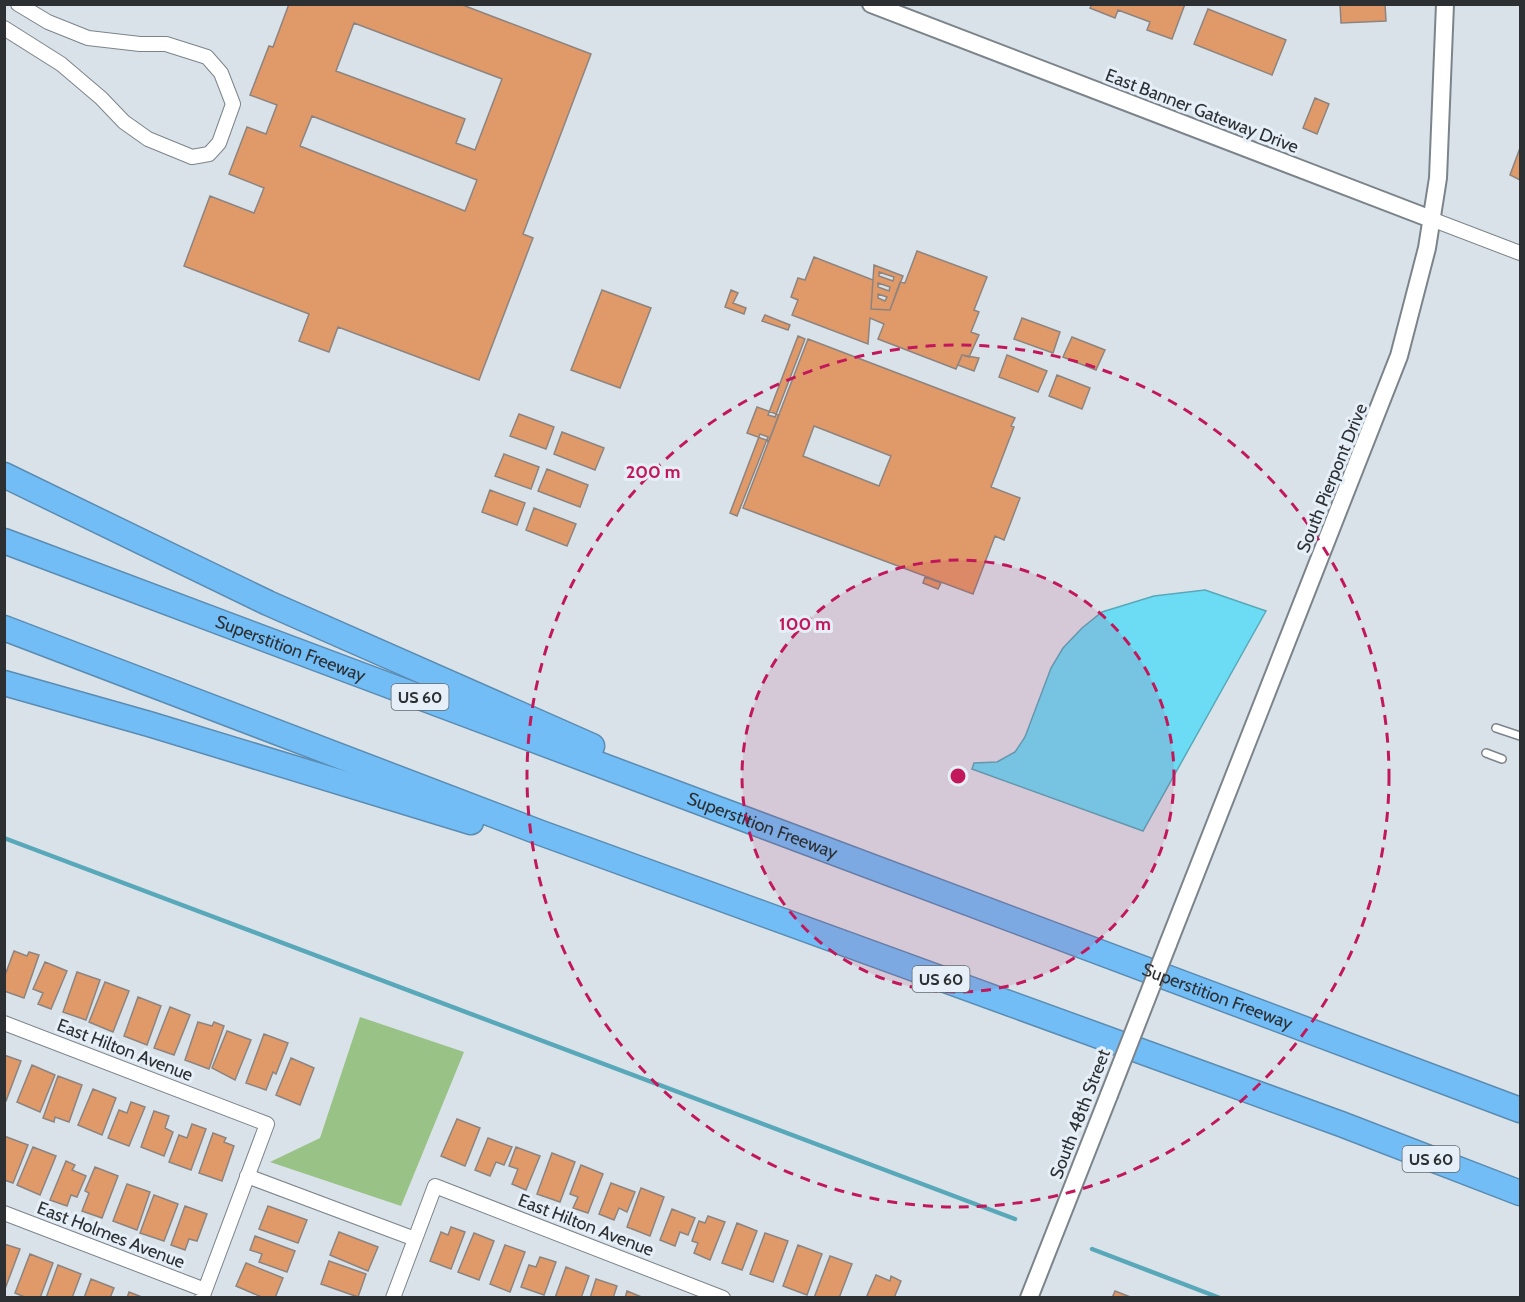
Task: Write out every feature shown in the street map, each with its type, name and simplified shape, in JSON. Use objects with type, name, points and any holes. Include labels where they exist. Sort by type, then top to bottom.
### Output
[{"type":"highway","points":[[4,475],[268,603],[836,853]]},
{"type":"highway","name":"Superstition Freeway","points":[[4,542],[1521,1110]]},
{"type":"highway","name":"US 60","points":[[4,628],[541,833],[1341,1124],[1521,1193]]},
{"type":"highway","points":[[4,683],[149,724],[507,832],[541,833]]},
{"type":"highway","points":[[1341,1124],[1521,1202]]},
{"type":"street","points":[[4,28],[61,64],[101,98],[124,122],[148,139],[192,157],[209,154],[219,143],[233,104],[221,73],[207,57],[166,44],[131,44],[88,38],[48,22],[18,4]]},
{"type":"street","name":"East Banner Gateway Drive","points":[[871,4],[1521,253]]},
{"type":"street","name":"South Pierpont Drive","points":[[1168,944],[1386,394],[1404,336],[1427,248],[1439,163],[1445,4]]},
{"type":"street","name":"South 48th Street","points":[[1029,1298],[1168,944]]},
{"type":"street","name":"East Hilton Avenue","points":[[4,1023],[267,1124],[247,1176]]},
{"type":"street","points":[[204,1294],[247,1176],[416,1239],[393,1298]]},
{"type":"street","name":"East Hilton Avenue","points":[[416,1239],[435,1186],[723,1298]]},
{"type":"street","name":"East Holmes Avenue","points":[[4,1213],[204,1294]]},
{"type":"lane","points":[[1496,728],[1521,736]]},
{"type":"lane","points":[[1486,753],[1502,759]]},
{"type":"green space","points":[[360,1017],[464,1052],[401,1206],[270,1162],[320,1138]]},
{"type":"water","points":[[1205,590],[1266,611],[1143,831],[972,769],[974,763],[997,762],[1015,752],[1025,737],[1051,668],[1063,648],[1082,628],[1102,612],[1154,596]]},
{"type":"building","points":[[289,4],[460,4],[591,54],[523,234],[533,238],[479,380],[338,327],[329,352],[299,341],[309,314],[184,266],[210,196],[254,213],[264,188],[229,174],[247,127],[266,134],[277,105],[250,95],[269,46],[273,47]],"holes":[[[354,23],[502,79],[475,150],[456,143],[465,119],[336,71]],[[312,116],[477,180],[465,211],[300,146]]]},
{"type":"building","points":[[1092,4],[1185,4],[1172,39],[1147,30],[1150,22],[1118,10],[1115,18],[1090,8]]},
{"type":"building","points":[[1340,4],[1385,4],[1386,21],[1341,23]]},
{"type":"building","points":[[1208,9],[1286,40],[1272,75],[1194,44]]},
{"type":"building","points":[[1315,98],[1329,104],[1317,134],[1303,128]]},
{"type":"building","points":[[1520,148],[1520,180],[1510,175]]},
{"type":"building","points":[[917,251],[987,277],[974,310],[979,312],[971,332],[979,335],[969,357],[962,355],[956,369],[878,339],[884,324],[870,318],[868,344],[792,315],[798,300],[791,297],[798,278],[805,280],[814,257],[873,280],[871,309],[890,310],[900,282],[905,283]]},
{"type":"building","points":[[874,265],[903,276],[890,310],[871,309]],"holes":[[[879,272],[894,277],[893,281],[879,276]],[[878,283],[890,287],[889,291],[878,287]],[[878,294],[887,297],[885,301],[878,298]]]},
{"type":"building","points":[[602,290],[651,308],[620,388],[571,370]]},
{"type":"building","points":[[731,290],[738,293],[733,303],[746,308],[744,314],[725,307]]},
{"type":"building","points":[[765,315],[790,325],[788,330],[762,321]]},
{"type":"building","points":[[1022,318],[1060,332],[1053,353],[1014,339]]},
{"type":"building","points":[[798,336],[805,339],[775,417],[768,415]]},
{"type":"building","points":[[1072,337],[1105,350],[1096,370],[1063,357]]},
{"type":"building","points":[[808,339],[1015,418],[1011,426],[1014,427],[991,487],[1020,498],[1004,540],[995,536],[973,594],[743,508]],"holes":[[[814,426],[891,456],[879,486],[803,456]]]},
{"type":"building","points":[[962,355],[979,358],[974,371],[958,365]]},
{"type":"building","points":[[1007,355],[1047,371],[1038,392],[999,377]]},
{"type":"building","points":[[1057,375],[1090,388],[1082,409],[1049,396]]},
{"type":"building","points":[[757,407],[779,415],[769,441],[747,433]]},
{"type":"building","points":[[519,414],[554,427],[546,449],[510,436]]},
{"type":"building","points":[[562,432],[604,448],[595,470],[554,454]]},
{"type":"building","points":[[760,434],[768,437],[737,516],[730,513]]},
{"type":"building","points":[[504,454],[539,467],[531,489],[495,476]]},
{"type":"building","points":[[547,469],[588,485],[580,507],[538,491]]},
{"type":"building","points":[[490,490],[525,503],[517,525],[482,512]]},
{"type":"building","points":[[534,508],[576,524],[567,546],[526,530]]},
{"type":"building","points":[[925,577],[941,583],[938,589],[923,583]]},
{"type":"building","points":[[14,951],[27,956],[29,952],[39,955],[24,998],[4,991],[4,978]]},
{"type":"building","points":[[45,962],[67,971],[51,1009],[38,1004],[43,993],[33,989]]},
{"type":"building","points":[[77,972],[100,980],[86,1020],[63,1012]]},
{"type":"building","points":[[105,982],[129,991],[113,1032],[89,1022]]},
{"type":"building","points":[[138,997],[161,1006],[147,1045],[124,1036]]},
{"type":"building","points":[[170,1007],[190,1015],[174,1055],[154,1048]]},
{"type":"building","points":[[198,1022],[212,1026],[214,1022],[224,1026],[209,1069],[185,1060]]},
{"type":"building","points":[[227,1031],[251,1040],[235,1080],[212,1068]]},
{"type":"building","points":[[264,1034],[288,1043],[276,1074],[273,1072],[266,1090],[246,1083]]},
{"type":"building","points":[[4,1055],[21,1061],[6,1101],[4,1100]]},
{"type":"building","points":[[291,1058],[314,1068],[300,1105],[276,1095]]},
{"type":"building","points":[[32,1065],[55,1075],[40,1112],[17,1102]]},
{"type":"building","points":[[58,1076],[82,1085],[69,1122],[55,1117],[54,1122],[43,1118]]},
{"type":"building","points":[[93,1089],[116,1098],[102,1135],[78,1125]]},
{"type":"building","points":[[131,1102],[145,1107],[129,1146],[108,1138],[119,1110],[127,1113]]},
{"type":"building","points":[[154,1111],[169,1116],[165,1128],[173,1132],[164,1156],[141,1147]]},
{"type":"building","points":[[457,1119],[480,1128],[465,1166],[441,1156]]},
{"type":"building","points":[[192,1124],[206,1129],[191,1170],[169,1162],[179,1135],[187,1138]]},
{"type":"building","points":[[213,1133],[226,1138],[224,1142],[234,1146],[222,1181],[199,1173]]},
{"type":"building","points":[[4,1136],[28,1145],[13,1183],[4,1180]]},
{"type":"building","points":[[488,1138],[512,1147],[504,1165],[496,1162],[490,1176],[475,1170]]},
{"type":"building","points":[[33,1147],[56,1156],[40,1195],[17,1185]]},
{"type":"building","points":[[516,1147],[540,1156],[526,1190],[512,1184],[518,1169],[509,1166]]},
{"type":"building","points":[[552,1153],[575,1162],[560,1202],[537,1194]]},
{"type":"building","points":[[66,1161],[75,1165],[72,1170],[86,1176],[77,1197],[71,1195],[67,1206],[50,1200]]},
{"type":"building","points":[[581,1165],[603,1174],[588,1213],[573,1208],[578,1197],[570,1194]]},
{"type":"building","points":[[95,1167],[118,1176],[102,1218],[82,1211],[89,1193],[85,1191]]},
{"type":"building","points":[[611,1183],[635,1192],[627,1212],[619,1208],[614,1220],[599,1214]]},
{"type":"building","points":[[127,1184],[150,1192],[137,1230],[113,1221]]},
{"type":"building","points":[[641,1188],[664,1197],[650,1236],[627,1227]]},
{"type":"building","points":[[154,1195],[178,1204],[164,1241],[140,1233]]},
{"type":"building","points":[[185,1206],[207,1214],[197,1241],[189,1239],[185,1250],[171,1245]]},
{"type":"building","points":[[268,1206],[307,1220],[298,1243],[259,1229]]},
{"type":"building","points":[[672,1209],[695,1218],[688,1235],[680,1232],[675,1246],[660,1240]]},
{"type":"building","points":[[708,1216],[725,1222],[710,1260],[694,1253],[698,1243],[692,1241],[699,1221],[705,1223]]},
{"type":"building","points":[[737,1223],[757,1231],[742,1270],[722,1263]]},
{"type":"building","points":[[451,1227],[465,1232],[451,1269],[430,1261],[441,1232],[448,1235]]},
{"type":"building","points":[[339,1232],[378,1247],[368,1271],[330,1255]]},
{"type":"building","points":[[474,1233],[494,1241],[479,1280],[458,1272]]},
{"type":"building","points":[[765,1233],[788,1241],[773,1282],[750,1274]]},
{"type":"building","points":[[255,1236],[295,1251],[287,1272],[259,1262],[262,1254],[250,1250]]},
{"type":"building","points":[[4,1244],[20,1249],[5,1289],[4,1288]]},
{"type":"building","points":[[505,1245],[525,1252],[510,1292],[490,1284]]},
{"type":"building","points":[[798,1245],[822,1254],[807,1295],[783,1286]]},
{"type":"building","points":[[30,1254],[53,1263],[40,1298],[27,1298],[15,1293]]},
{"type":"building","points":[[830,1256],[852,1264],[839,1298],[814,1298]]},
{"type":"building","points":[[540,1257],[556,1262],[544,1295],[521,1287],[529,1265],[536,1267]]},
{"type":"building","points":[[329,1261],[366,1274],[358,1297],[321,1284]]},
{"type":"building","points":[[246,1263],[283,1278],[275,1298],[264,1298],[236,1286]]},
{"type":"building","points":[[58,1265],[81,1274],[72,1298],[46,1298]]},
{"type":"building","points":[[566,1267],[589,1276],[581,1298],[555,1298]]},
{"type":"building","points":[[876,1275],[890,1281],[891,1276],[901,1281],[894,1298],[866,1298]]},
{"type":"building","points":[[91,1279],[114,1288],[110,1298],[84,1298]]},
{"type":"building","points":[[596,1279],[617,1286],[613,1298],[590,1298]]},
{"type":"building","points":[[627,1291],[644,1298],[625,1298]]},
{"type":"building","points":[[1115,1291],[1133,1298],[1112,1298]]},
{"type":"building","points":[[129,1292],[142,1297],[142,1298],[127,1298]]},
{"type":"waterway","points":[[4,838],[1015,1219]]},
{"type":"waterway","points":[[1092,1249],[1220,1298]]}]
